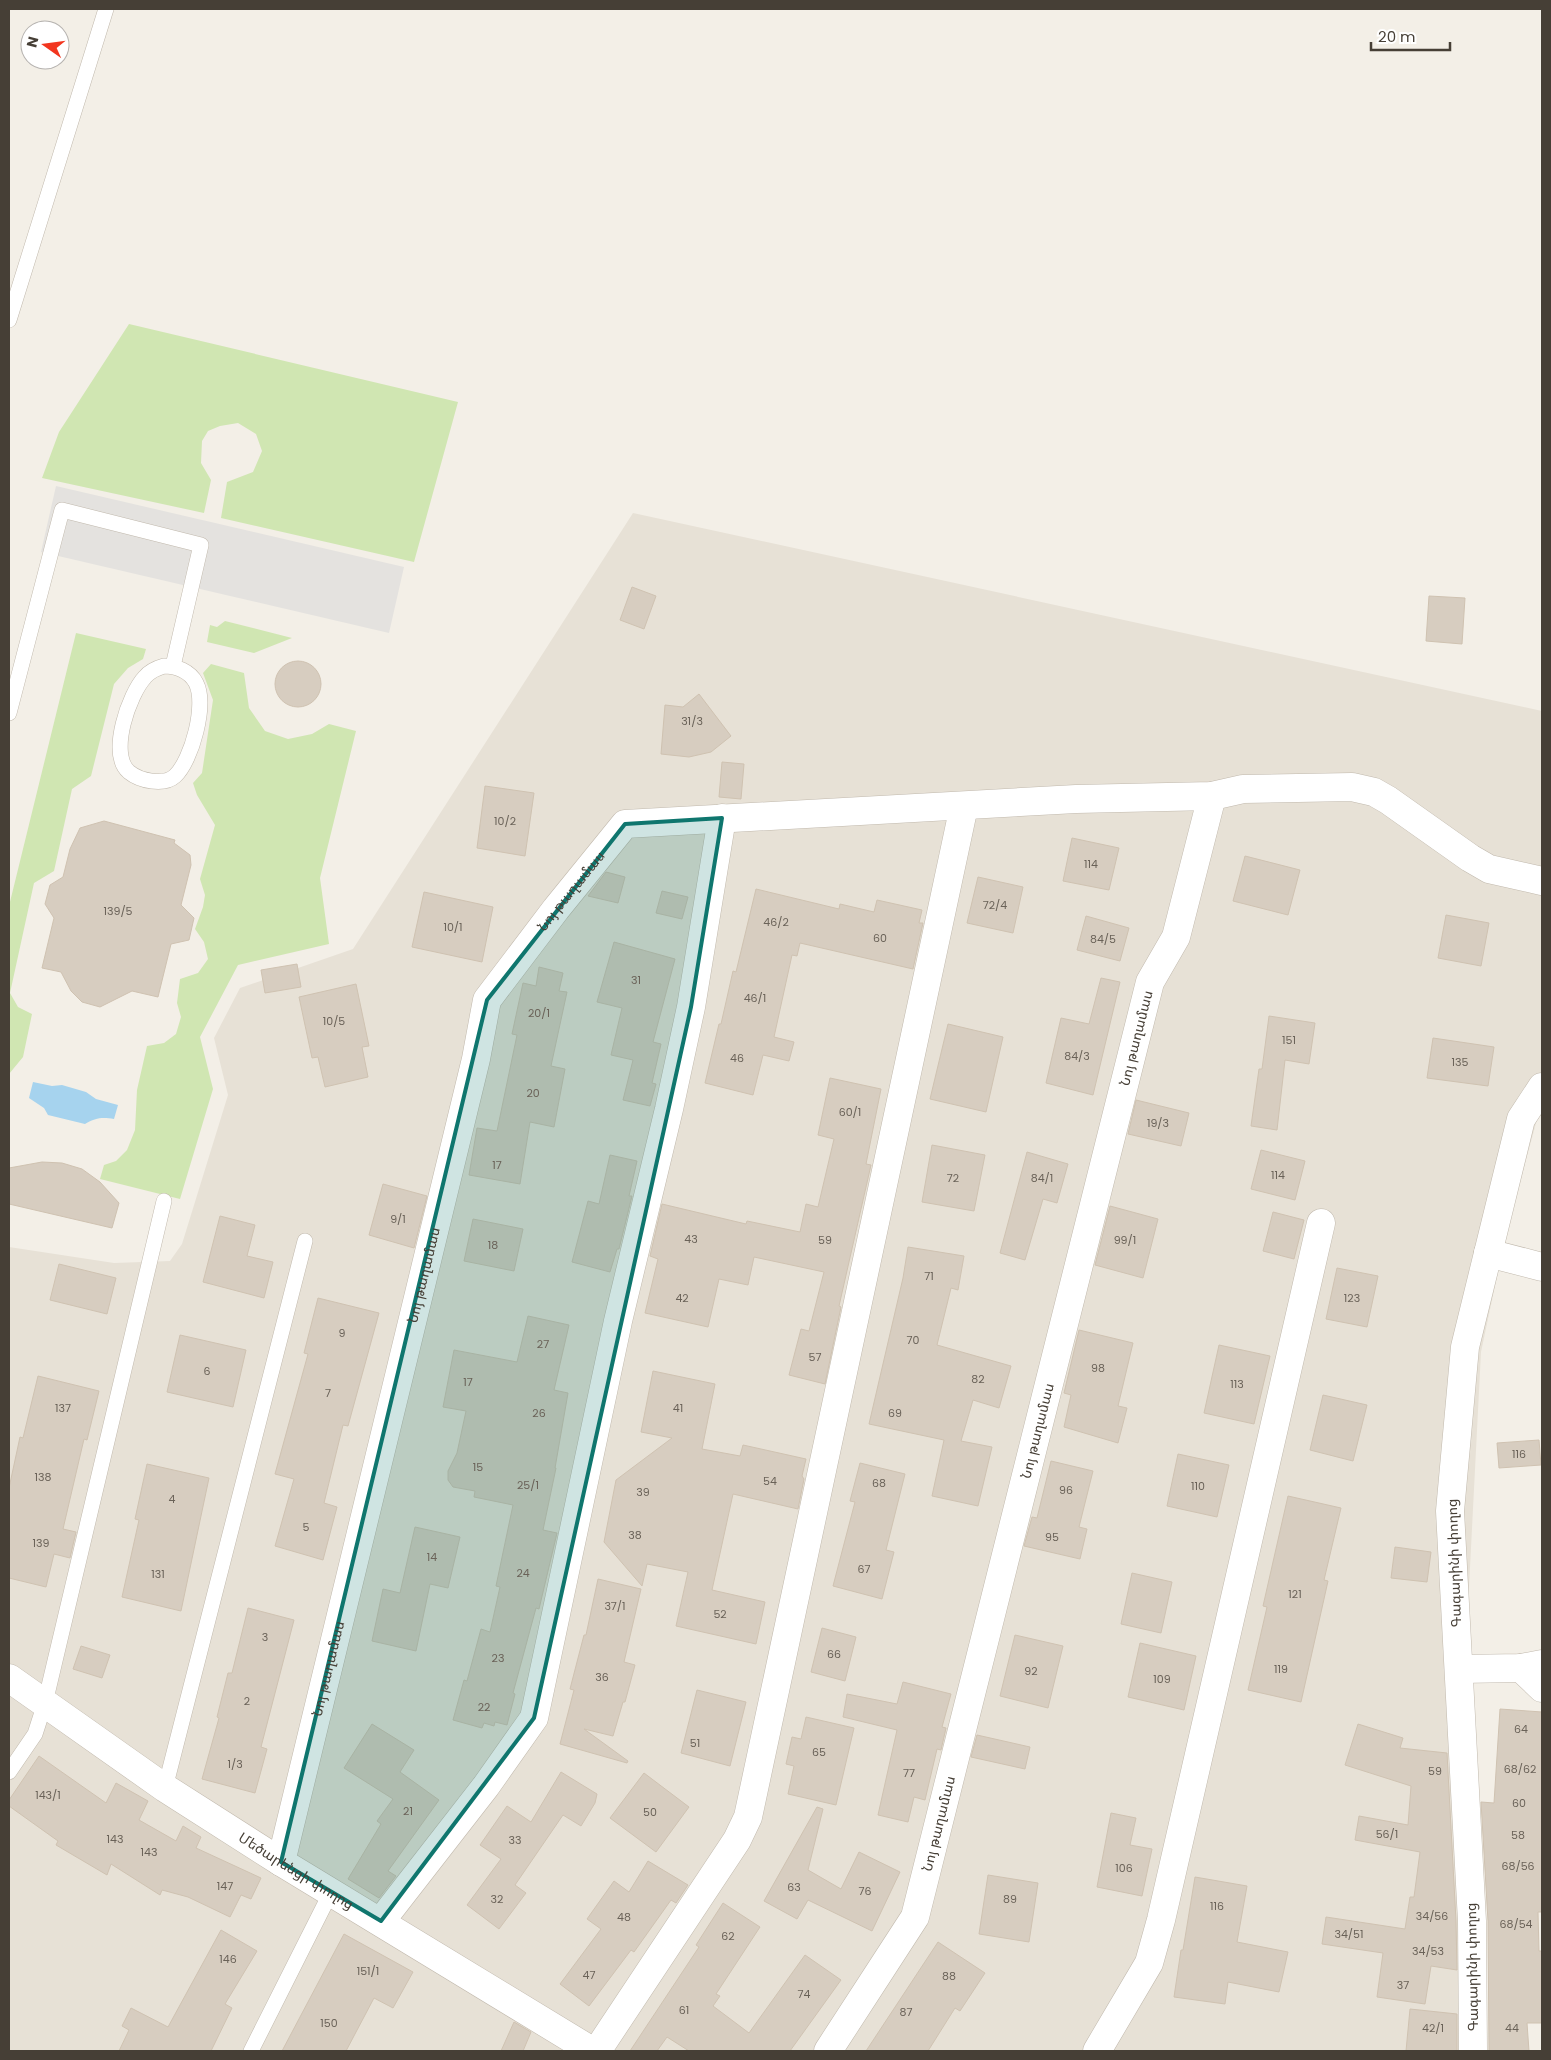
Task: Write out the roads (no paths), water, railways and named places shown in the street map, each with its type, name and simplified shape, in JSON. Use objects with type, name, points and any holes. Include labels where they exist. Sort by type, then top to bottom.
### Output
[{"type":"street","name":"Նոյ թաղամաս","points":[[281,1862],[471,1079],[487,1000],[556,909],[625,824],[1076,799],[1212,796],[1243,789],[1352,787],[1374,792],[1388,800],[1470,858],[1489,868],[1542,881]]},
{"type":"street","name":"Նոյ թաղամաս","points":[[828,2051],[915,1917],[1150,982],[1176,937],[1212,796]]},
{"type":"street","points":[[597,2051],[737,1840],[748,1817],[964,806]]},
{"type":"street","points":[[381,1921],[486,1786],[534,1718],[618,1321],[669,1109],[691,1007],[722,818]]},
{"type":"street","name":"Գագարինի փողոց","points":[[1473,2051],[1472,1922],[1450,1511],[1464,1347],[1522,1119],[1542,1087]]},
{"type":"street","points":[[1097,2051],[1149,1963],[1152,1954],[1321,1223]]},
{"type":"street","points":[[1488,1253],[1542,1267]]},
{"type":"street","points":[[1459,1669],[1532,1666],[1542,1688]]},
{"type":"street","name":"Մեծարենցի փողոց","points":[[9,1678],[165,1788],[281,1862],[381,1921],[592,2051]]},
{"type":"lane","points":[[9,320],[106,9]]},
{"type":"lane","points":[[9,713],[62,510],[200,545],[173,666]]},
{"type":"lane","points":[[173,666],[189,674],[196,683],[200,697],[199,716],[189,752],[182,768],[174,777],[165,781],[148,780],[129,773],[122,763],[120,739],[129,705],[145,677],[155,669],[173,666]]},
{"type":"lane","points":[[9,1772],[35,1734],[45,1704],[164,1201]]},
{"type":"lane","points":[[165,1788],[305,1242]]},
{"type":"lane","points":[[251,2051],[332,1892]]},
{"type":"water","points":[[33,1082],[52,1086],[62,1085],[86,1092],[96,1099],[118,1105],[114,1119],[99,1118],[85,1124],[48,1115],[44,1108],[29,1098]]}]
